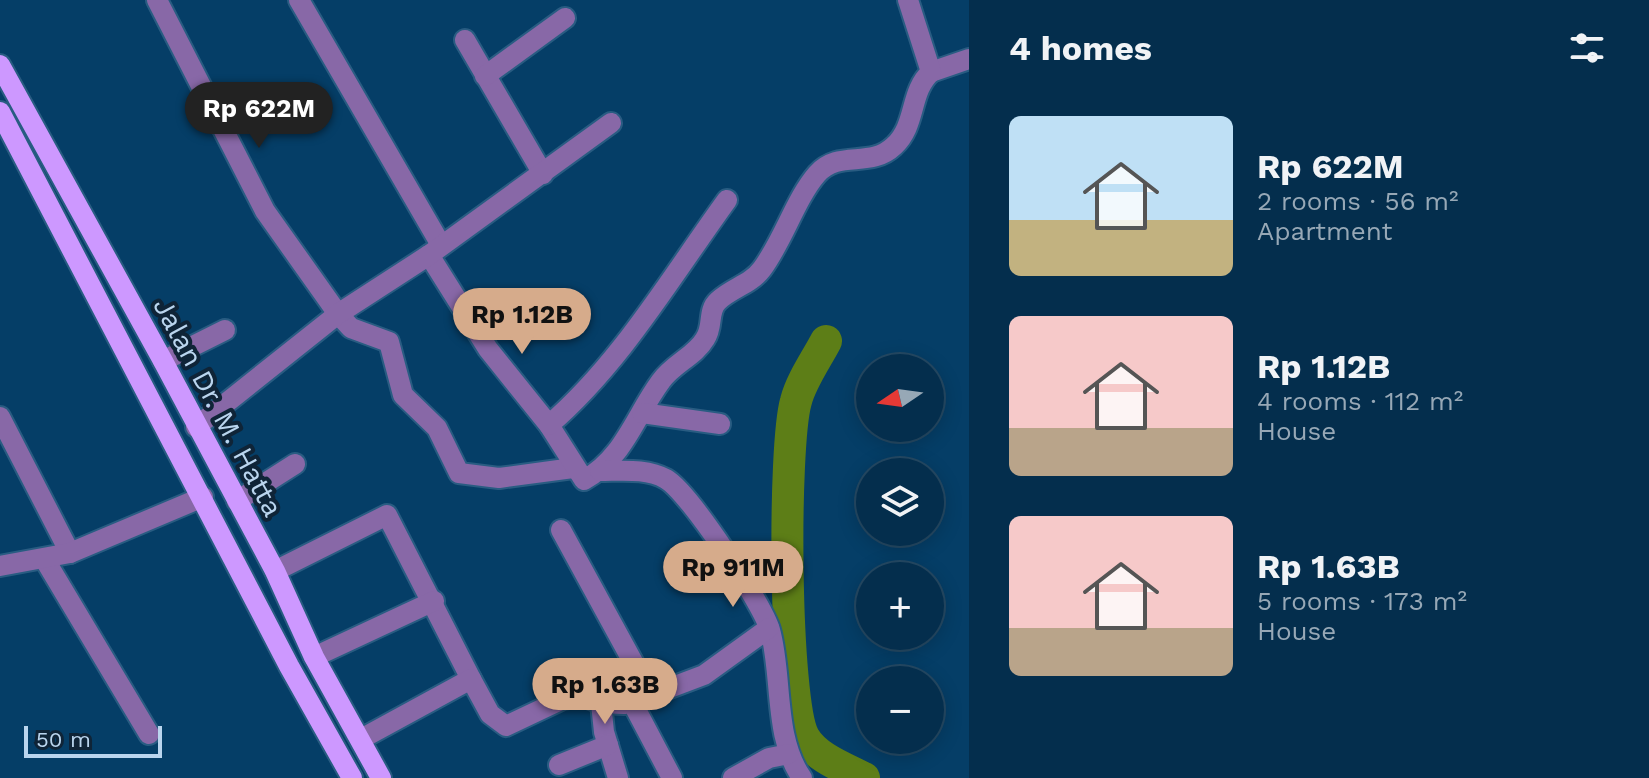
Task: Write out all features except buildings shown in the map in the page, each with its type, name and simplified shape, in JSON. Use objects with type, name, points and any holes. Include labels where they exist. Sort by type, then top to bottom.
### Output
[{"type":"main road","name":"Jalan Dr. M. Hatta","points":[[0,65],[163,361],[275,571],[314,657],[381,778]]},
{"type":"main road","name":"Jalan Dr. M. Hatta","points":[[0,112],[6,134],[203,497],[289,666],[352,778]]},
{"type":"street","points":[[157,0],[265,211],[351,328],[389,342],[403,395],[437,428],[459,473],[499,478],[573,468]]},
{"type":"street","points":[[299,0],[488,349],[549,425],[573,468],[584,480],[614,458],[661,381],[704,342],[711,327],[711,310],[717,302],[746,286],[759,272],[816,175],[837,161],[865,161],[894,146],[911,124],[921,81],[931,72],[969,59]]},
{"type":"street","points":[[908,0],[931,72]]},
{"type":"street","points":[[485,76],[565,18]]},
{"type":"street","points":[[465,40],[543,174]]},
{"type":"street","points":[[196,427],[338,314],[435,250],[611,123]]},
{"type":"street","points":[[549,425],[579,399],[607,365],[727,200]]},
{"type":"street","points":[[163,361],[225,330]]},
{"type":"street","points":[[642,413],[720,424]]},
{"type":"street","points":[[0,417],[70,553]]},
{"type":"street","points":[[237,501],[295,464]]},
{"type":"street","points":[[600,471],[652,472],[669,480],[701,518],[769,628],[789,754],[802,778]]},
{"type":"street","points":[[0,566],[70,553],[148,524],[203,497]]},
{"type":"street","points":[[275,571],[387,515],[490,714],[506,726],[563,699],[583,696],[601,703],[642,700],[704,675],[769,628]]},
{"type":"street","points":[[561,530],[642,700],[672,778]]},
{"type":"street","points":[[45,560],[149,734]]},
{"type":"street","points":[[314,657],[434,601]]},
{"type":"street","points":[[361,739],[471,679]]},
{"type":"street","points":[[601,703],[608,745],[618,778]]},
{"type":"street","points":[[559,765],[608,745]]},
{"type":"street","points":[[733,778],[769,758],[789,754]]},
{"type":"waterway","points":[[826,341],[798,393],[792,427],[788,518],[792,676],[797,714],[804,737],[823,757],[864,778]]}]
